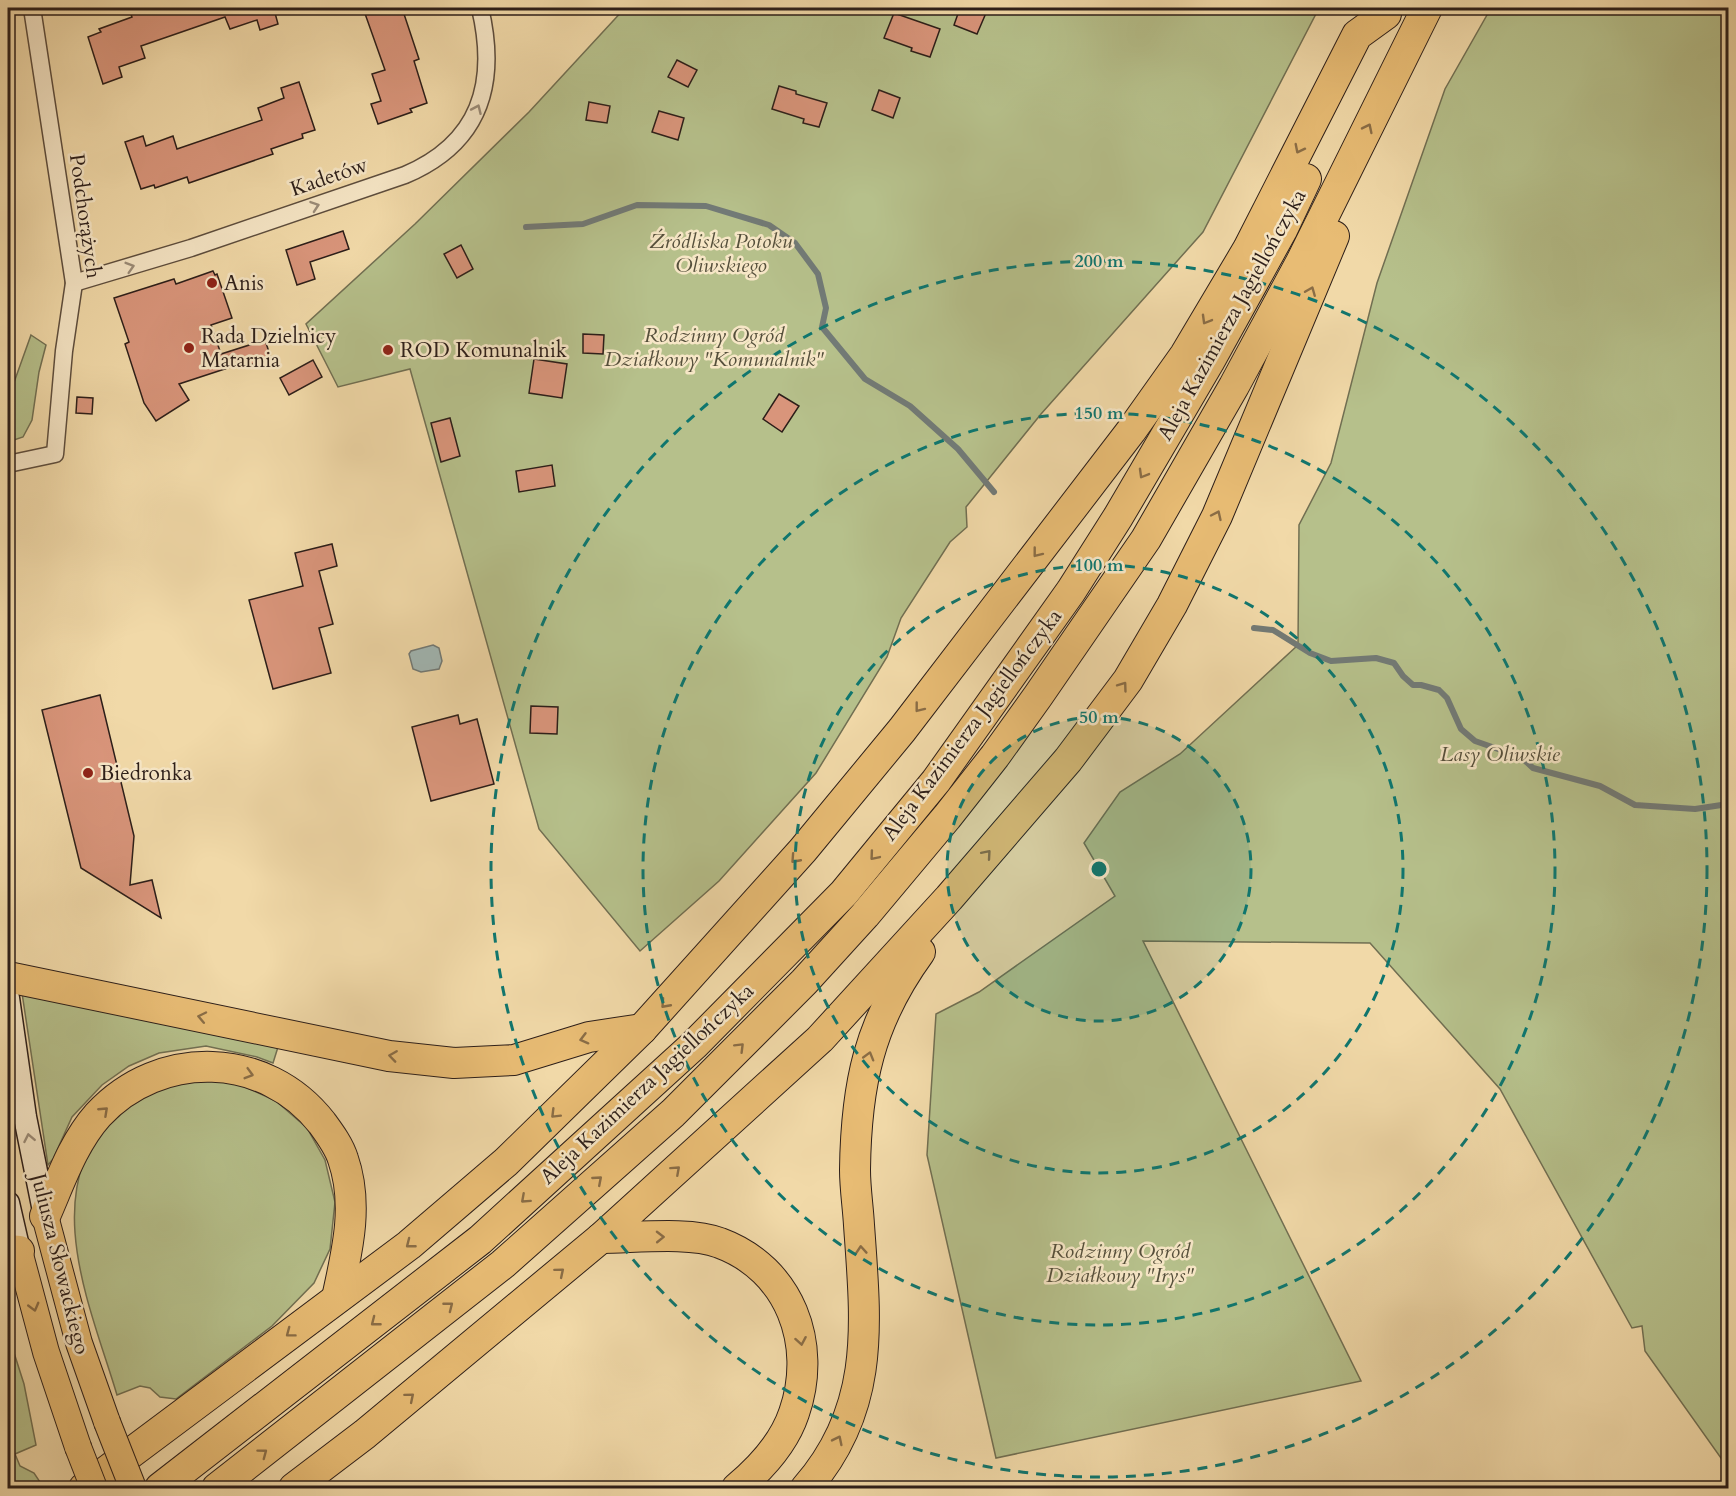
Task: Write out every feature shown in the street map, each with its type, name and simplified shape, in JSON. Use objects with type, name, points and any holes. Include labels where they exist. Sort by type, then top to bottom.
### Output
[{"type":"highway","name":"Aleja Kazimierza Jagiellończyka","points":[[217,1488],[493,1271],[673,1113],[804,982],[865,915],[947,818],[995,756],[1146,539],[1234,386],[1342,180],[1427,8]]},
{"type":"highway","name":"Aleja Kazimierza Jagiellończyka","points":[[160,1488],[480,1240],[694,1045],[844,893],[936,782],[1071,591],[1118,517],[1209,362],[1282,230],[1388,11]]},
{"type":"highway","points":[[84,1488],[409,1245],[506,1162],[642,1029],[803,850],[902,730],[1131,431],[1185,355],[1248,249],[1357,34],[1388,11]]},
{"type":"highway","points":[[294,1488],[365,1434],[601,1238],[820,1039],[949,898],[1068,760],[1128,680],[1172,605],[1217,516],[1347,205],[1342,180]]},
{"type":"highway","points":[[806,1488],[819,1473],[837,1444],[850,1415],[858,1387],[864,1349],[865,1308],[855,1172],[858,1109],[864,1073],[882,1013],[903,975],[948,912],[949,898]]},
{"type":"highway","points":[[8,977],[389,1056],[454,1063],[514,1060],[588,1037],[642,1029]]},
{"type":"highway","points":[[45,1216],[71,1157],[84,1134],[98,1115],[126,1090],[150,1077],[195,1066],[222,1067],[254,1074],[283,1087],[311,1109],[330,1133],[343,1158],[351,1198],[349,1243],[337,1298]]},
{"type":"highway","points":[[601,1238],[691,1237],[718,1242],[739,1251],[756,1262],[774,1279],[788,1301],[800,1334],[804,1359],[801,1388],[794,1414],[778,1445],[755,1473],[737,1488]]},
{"type":"main road","name":"Juliusza Słowackiego","points":[[8,998],[25,1117],[45,1216],[79,1343],[133,1488]]},
{"type":"main road","name":"Juliusza Słowackiego","points":[[8,1203],[13,1250],[78,1447],[94,1488]]},
{"type":"street","name":"Podchorążych","points":[[8,464],[55,454],[64,351],[74,284],[32,8]]},
{"type":"street","name":"Kadetów","points":[[74,284],[191,248],[426,166],[460,137],[480,105],[485,81],[486,56],[480,8]]},
{"type":"green space","name":"Rodzinny Ogród Działkowy \"Komunalnik\"","points":[[625,8],[1319,8],[1203,232],[1041,414],[966,507],[967,527],[950,542],[901,618],[887,657],[816,773],[719,881],[640,951],[539,829],[410,369],[338,387],[306,324],[415,224],[529,112]]},
{"type":"green space","name":"Lasy Oliwskie","points":[[1491,8],[1728,8],[1728,1468],[1645,1351],[1642,1326],[1632,1328],[1500,1089],[1370,943],[1143,941],[1361,1381],[996,1458],[927,1155],[936,1014],[979,992],[1115,896],[1084,843],[1120,792],[1180,754],[1298,645],[1299,525],[1331,463],[1377,283],[1445,89]]},
{"type":"green space","points":[[31,335],[46,345],[39,372],[32,420],[23,437],[8,442],[8,390],[12,388]]},
{"type":"green space","points":[[22,993],[278,1047],[273,1063],[257,1057],[206,1046],[159,1053],[129,1066],[102,1085],[72,1117],[48,1165]]},
{"type":"green space","points":[[179,1079],[234,1082],[276,1101],[307,1128],[325,1160],[335,1202],[330,1249],[314,1283],[272,1326],[176,1399],[160,1397],[150,1388],[140,1386],[117,1395],[95,1326],[77,1253],[74,1216],[78,1181],[90,1147],[111,1116],[132,1102]]},
{"type":"green space","points":[[8,1334],[24,1384],[36,1445],[15,1454],[20,1466],[34,1473],[44,1488],[8,1488]]},
{"type":"water","points":[[433,645],[439,648],[442,661],[439,669],[421,672],[413,669],[409,654],[411,651]]},
{"type":"building","points":[[143,8],[284,8],[284,10],[275,13],[278,24],[260,30],[257,20],[230,29],[225,17],[141,46],[145,58],[119,67],[122,77],[103,84],[88,37],[101,32],[99,29],[132,17],[130,12]]},
{"type":"building","points":[[363,8],[402,8],[419,59],[414,61],[427,103],[410,109],[412,112],[378,124],[371,104],[381,101],[372,74],[385,70]]},
{"type":"building","points":[[960,8],[972,8],[986,13],[977,34],[954,25]]},
{"type":"building","points":[[894,13],[940,29],[930,57],[884,38]]},
{"type":"building","points":[[677,60],[697,70],[688,87],[668,77]]},
{"type":"building","points":[[299,82],[315,130],[302,134],[303,138],[271,149],[273,154],[189,183],[187,177],[155,188],[154,185],[141,189],[125,142],[143,136],[146,146],[173,136],[177,149],[262,120],[258,108],[284,98],[281,88]]},
{"type":"building","points":[[779,86],[796,91],[796,94],[827,103],[819,127],[803,123],[804,119],[772,109]]},
{"type":"building","points":[[879,90],[900,98],[893,118],[872,110]]},
{"type":"building","points":[[589,102],[610,106],[607,123],[586,120]]},
{"type":"building","points":[[659,111],[684,118],[678,140],[652,132]]},
{"type":"building","points":[[343,231],[349,249],[310,262],[315,279],[297,285],[286,250]]},
{"type":"building","points":[[461,245],[473,269],[457,278],[444,254]]},
{"type":"building","points":[[213,271],[215,275],[217,274],[232,318],[211,325],[221,354],[265,340],[271,358],[244,367],[243,363],[179,384],[189,400],[156,421],[144,403],[125,344],[129,342],[114,298],[174,279],[176,284]]},
{"type":"building","points":[[583,334],[604,335],[603,354],[583,353]]},
{"type":"building","points":[[534,359],[567,364],[562,398],[529,393]]},
{"type":"building","points":[[313,360],[322,377],[289,395],[280,378]]},
{"type":"building","points":[[779,394],[799,406],[782,432],[763,419]]},
{"type":"building","points":[[77,397],[93,398],[92,414],[76,413]]},
{"type":"building","points":[[450,418],[460,456],[441,462],[431,423]]},
{"type":"building","points":[[552,465],[555,486],[519,492],[516,471]]},
{"type":"building","points":[[332,544],[337,566],[319,571],[333,624],[319,628],[331,673],[273,689],[249,600],[303,586],[295,553]]},
{"type":"building","name":"Biedronka","points":[[100,695],[134,836],[130,885],[152,880],[161,918],[81,868],[42,710]]},
{"type":"building","points":[[531,706],[558,707],[557,734],[530,733]]},
{"type":"building","points":[[458,715],[460,724],[477,719],[494,784],[431,801],[412,727]]},
{"type":"waterway","points":[[526,227],[583,224],[637,205],[706,206],[769,225],[795,243],[818,274],[826,308],[822,327],[865,379],[910,406],[958,449],[994,492]]},
{"type":"waterway","points":[[1254,628],[1273,630],[1310,653],[1331,661],[1376,658],[1394,663],[1413,685],[1439,690],[1447,698],[1461,729],[1475,741],[1521,757],[1533,768],[1600,786],[1635,805],[1695,809],[1728,804]]},
{"type":"place","name":"Anis","points":[[212,283]]},
{"type":"place","name":"Rada Dzielnicy Matarnia","points":[[189,348]]},
{"type":"place","name":"ROD Komunalnik","points":[[388,350]]},
{"type":"place","name":"Biedronka","points":[[88,773]]},
{"type":"park label","name":"Źródliska Potoku Oliwskiego","points":[[721,253]]},
{"type":"park label","name":"Rodzinny Ogród Działkowy \"Irys\"","points":[[1120,1263]]}]
